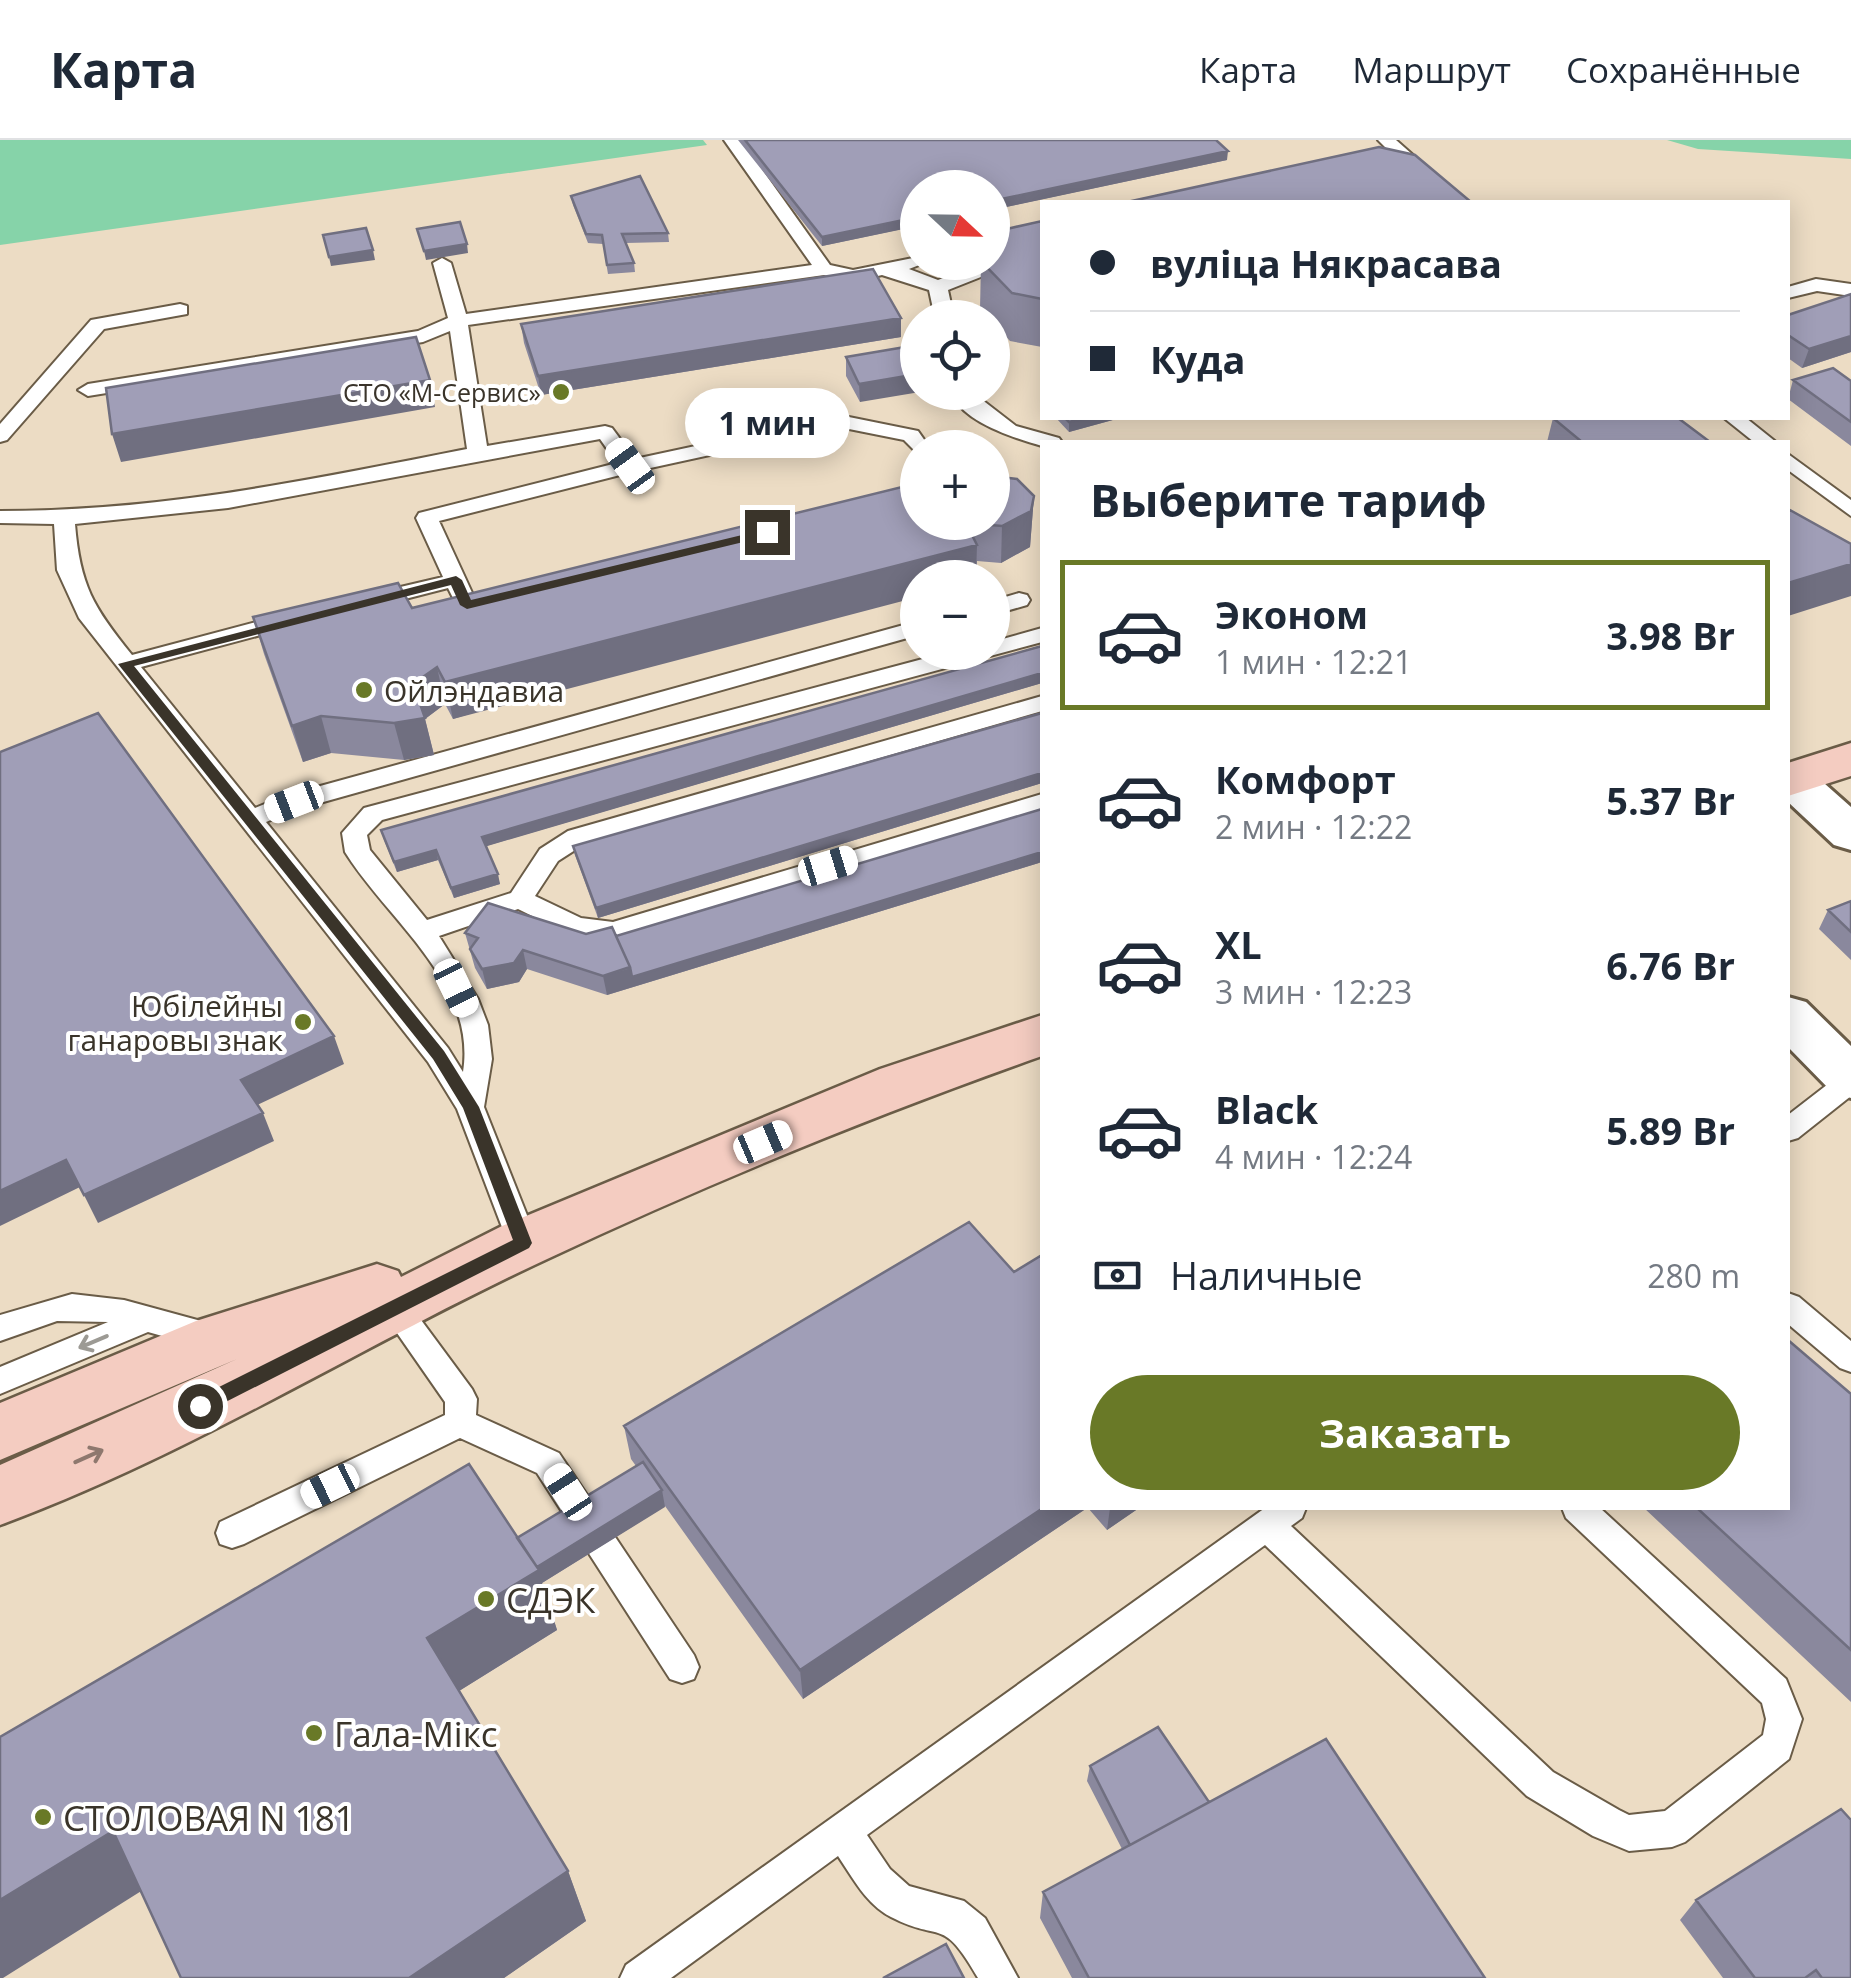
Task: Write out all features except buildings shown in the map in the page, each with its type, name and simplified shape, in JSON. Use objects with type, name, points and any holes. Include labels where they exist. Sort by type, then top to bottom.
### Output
[{"type":"main road","points":[[1790,780],[1851,759]]},
{"type":"main road","points":[[0,1496],[233,1391],[523,1243],[900,1084],[1040,1036]]},
{"type":"main road","points":[[0,1432],[218,1339],[523,1243]]},
{"type":"street","points":[[1790,781],[1851,834]]},
{"type":"street","points":[[1790,1018],[1851,1079]]},
{"type":"lane","points":[[732,140],[824,269]]},
{"type":"lane","points":[[1349,167],[1404,155],[1386,140]]},
{"type":"lane","points":[[88,390],[423,336],[458,321],[824,269],[853,276],[906,274],[938,287],[996,264],[1040,255]]},
{"type":"lane","points":[[442,263],[458,321],[478,452]]},
{"type":"lane","points":[[853,276],[900,266]]},
{"type":"lane","points":[[1790,291],[1816,284],[1851,290]]},
{"type":"lane","points":[[938,287],[941,300]]},
{"type":"lane","points":[[0,436],[98,324],[180,310]]},
{"type":"lane","points":[[979,410],[1009,430],[1045,440]]},
{"type":"lane","points":[[1737,420],[1763,440]]},
{"type":"lane","points":[[523,592],[467,605],[427,518],[630,466],[839,421],[900,433]]},
{"type":"lane","points":[[0,517],[64,520],[222,503],[478,452],[605,432],[630,466]]},
{"type":"lane","points":[[1790,462],[1851,510]]},
{"type":"lane","points":[[64,520],[68,570],[90,618],[438,1055],[470,1107],[523,1243]]},
{"type":"lane","points":[[347,606],[456,580]]},
{"type":"lane","points":[[1010,603],[1019,600]]},
{"type":"lane","points":[[125,664],[311,615]]},
{"type":"lane","points":[[248,820],[294,802],[900,633]]},
{"type":"lane","points":[[1010,644],[1040,636]]},
{"type":"lane","points":[[470,1107],[478,1052],[467,1009],[445,966],[358,852],[354,832],[374,814],[911,670]]},
{"type":"lane","points":[[421,932],[520,900],[541,860],[556,845],[578,836],[1040,704]]},
{"type":"lane","points":[[520,900],[568,926],[592,932],[613,930],[1040,803]]},
{"type":"lane","points":[[1790,1128],[1851,1079]]},
{"type":"lane","points":[[0,1328],[51,1307],[76,1303],[218,1339]]},
{"type":"lane","points":[[1790,1308],[1851,1360]]},
{"type":"lane","points":[[396,1310],[461,1399],[460,1422]]},
{"type":"lane","points":[[0,1381],[147,1319]]},
{"type":"lane","points":[[232,1533],[460,1422]]},
{"type":"lane","points":[[460,1422],[548,1463],[682,1667]]},
{"type":"lane","points":[[639,1978],[1279,1516],[1540,1784],[1629,1833],[1672,1829],[1776,1747],[1786,1729],[1784,1711],[1774,1691],[1580,1510]]},
{"type":"lane","points":[[842,1830],[877,1882],[900,1902],[950,1914],[972,1931],[999,1978]]},
{"type":"green space","points":[[0,140],[703,140],[707,145],[0,245]]},
{"type":"green space","points":[[1667,140],[1851,140],[1851,159],[1698,149]]},
{"type":"place","name":"СТО «М-Сервис»","points":[[561,392]]},
{"type":"place","name":"Ойлэндавиа","points":[[364,690]]},
{"type":"place","name":"Юбілейны ганаровы знак","points":[[303,1022]]},
{"type":"place","name":"СДЭК","points":[[486,1599]]},
{"type":"place","name":"Гала-Мікс","points":[[314,1733]]},
{"type":"place","name":"СТОЛОВАЯ N 181","points":[[43,1817]]},
{"type":"route","points":[[200,1406],[523,1243],[470,1107],[438,1055],[125,664],[456,580],[467,605],[767,532]]}]
